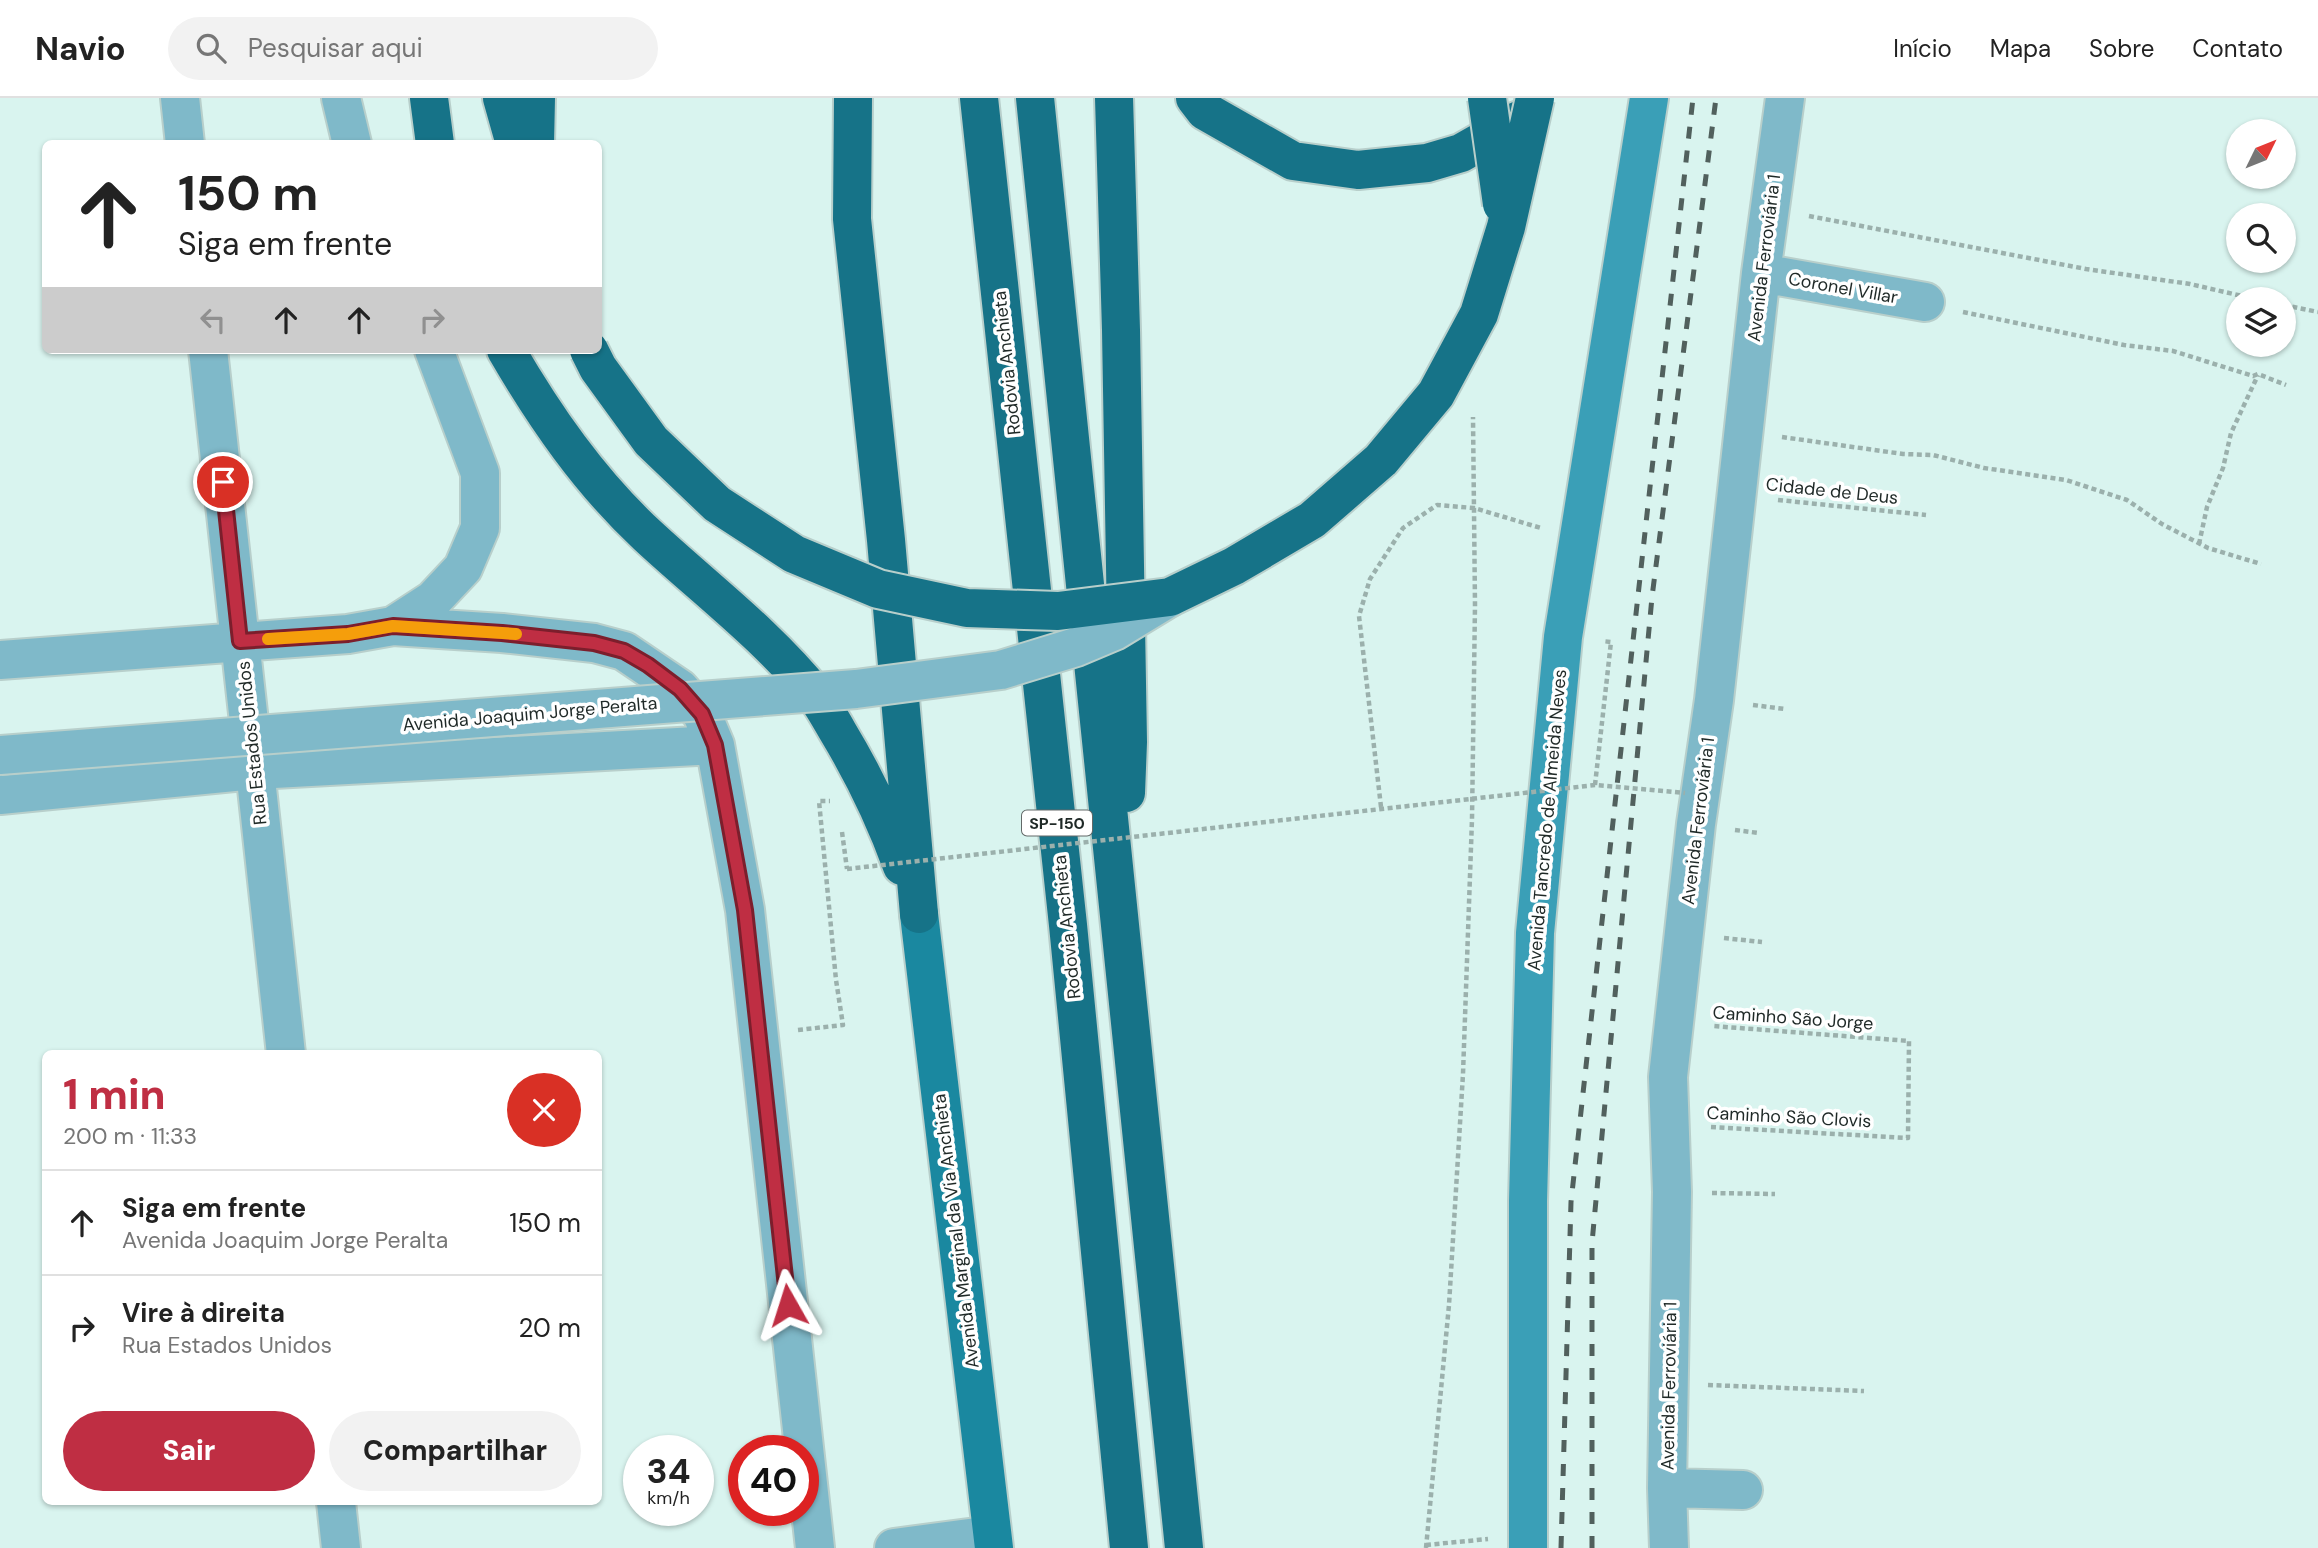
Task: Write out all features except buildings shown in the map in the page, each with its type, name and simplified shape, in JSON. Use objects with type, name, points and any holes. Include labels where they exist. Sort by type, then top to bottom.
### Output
[{"type":"highway","points":[[429,98],[434,140]]},
{"type":"highway","points":[[502,98],[514,140]]},
{"type":"highway","points":[[535,140],[536,98]]},
{"type":"highway","points":[[853,98],[852,219],[886,540],[919,914]]},
{"type":"highway","name":"Rodovia Anchieta","points":[[979,98],[1066,911],[1129,1548]]},
{"type":"highway","name":"SP-150","points":[[1035,98],[1184,1548]]},
{"type":"highway","points":[[1114,98],[1128,742],[1122,942]]},
{"type":"highway","points":[[1195,98],[1205,111],[1293,161],[1358,170],[1427,163],[1461,153],[1509,128],[1549,98]]},
{"type":"highway","points":[[1487,98],[1506,227]]},
{"type":"highway","points":[[591,354],[598,368],[651,441],[718,504],[794,554],[878,589],[967,608],[1058,611],[1170,597],[1234,566],[1312,520],[1381,460],[1436,394],[1479,314],[1506,227],[1535,98]]},
{"type":"highway","points":[[508,354],[545,416],[592,478],[645,533],[763,638],[817,697],[857,764],[891,834],[919,914]]},
{"type":"main road","name":"Avenida Tancredo de Almeida Neves","points":[[1528,1542],[1528,1201],[1535,933],[1563,637],[1649,98]]},
{"type":"main road","name":"Avenida Marginal da Via Anchieta","points":[[919,914],[993,1542]]},
{"type":"street","points":[[180,98],[185,140]]},
{"type":"street","name":"Avenida Ferroviária 1","points":[[1670,1548],[1667,1488],[1672,1192],[1668,1077],[1696,824],[1714,700],[1761,273],[1786,98]]},
{"type":"street","name":"Coronel Villar","points":[[1761,273],[1925,302]]},
{"type":"street","name":"Rua Estados Unidos","points":[[208,354],[286,1050]]},
{"type":"street","points":[[393,626],[433,600],[463,568],[480,528],[480,473],[435,354]]},
{"type":"street","name":"Avenida Joaquim Jorge Peralta","points":[[0,755],[856,689],[1001,670],[1076,647],[1114,631],[1170,597]]},
{"type":"street","points":[[0,660],[348,634],[393,626],[502,633],[594,643],[624,651],[680,689],[702,714],[715,745],[745,910],[815,1548]]},
{"type":"street","name":"Avenida Joaquim Jorge Peralta","points":[[0,795],[255,770],[715,745]]},
{"type":"street","points":[[1667,1488],[1743,1490]]},
{"type":"street","points":[[336,1505],[341,1548]]},
{"type":"street","points":[[894,1548],[993,1542]]},
{"type":"path","points":[[1770,208],[2086,269],[2190,284],[2226,292]]},
{"type":"path","points":[[1925,302],[1979,317],[2124,345],[2173,351],[2253,376],[2258,374],[2286,385]]},
{"type":"path","points":[[2296,307],[2318,312]]},
{"type":"path","points":[[2199,544],[2207,508],[2231,433],[2258,374]]},
{"type":"path","points":[[1473,414],[1472,819],[1463,1074],[1449,1305],[1426,1547],[1528,1542]]},
{"type":"path","points":[[1743,432],[1903,454],[1933,455],[1984,468],[2066,481],[2127,499],[2162,524],[2199,544],[2261,564]]},
{"type":"path","name":"Cidade de Deus","points":[[1735,496],[1926,515]]},
{"type":"path","points":[[1381,807],[1359,616],[1370,579],[1403,528],[1437,505],[1474,508],[1579,540]]},
{"type":"path","points":[[1595,785],[1611,642]]},
{"type":"path","points":[[842,828],[847,869],[1595,785],[1685,793]]},
{"type":"path","points":[[758,1035],[844,1025],[836,980],[819,801],[838,800]]},
{"type":"path","name":"Caminho São Jorge","points":[[1674,1023],[1909,1041],[1908,1139]]},
{"type":"path","name":"Caminho São Clovis","points":[[1668,1124],[1908,1139]]},
{"type":"path","points":[[1672,1192],[1775,1194]]},
{"type":"path","points":[[1668,1383],[1864,1391]]},
{"type":"railway","points":[[1561,1548],[1571,1202],[1693,98]]},
{"type":"railway","points":[[1592,1548],[1592,1243],[1652,597],[1716,98]]},
{"type":"slow traffic","points":[[268,639],[348,634],[393,626],[516,634]]},
{"type":"route","points":[[223,482],[240,641],[348,634],[393,626],[502,633],[594,643],[624,651],[648,665],[680,689],[702,714],[715,745],[745,910],[788,1305]]}]
